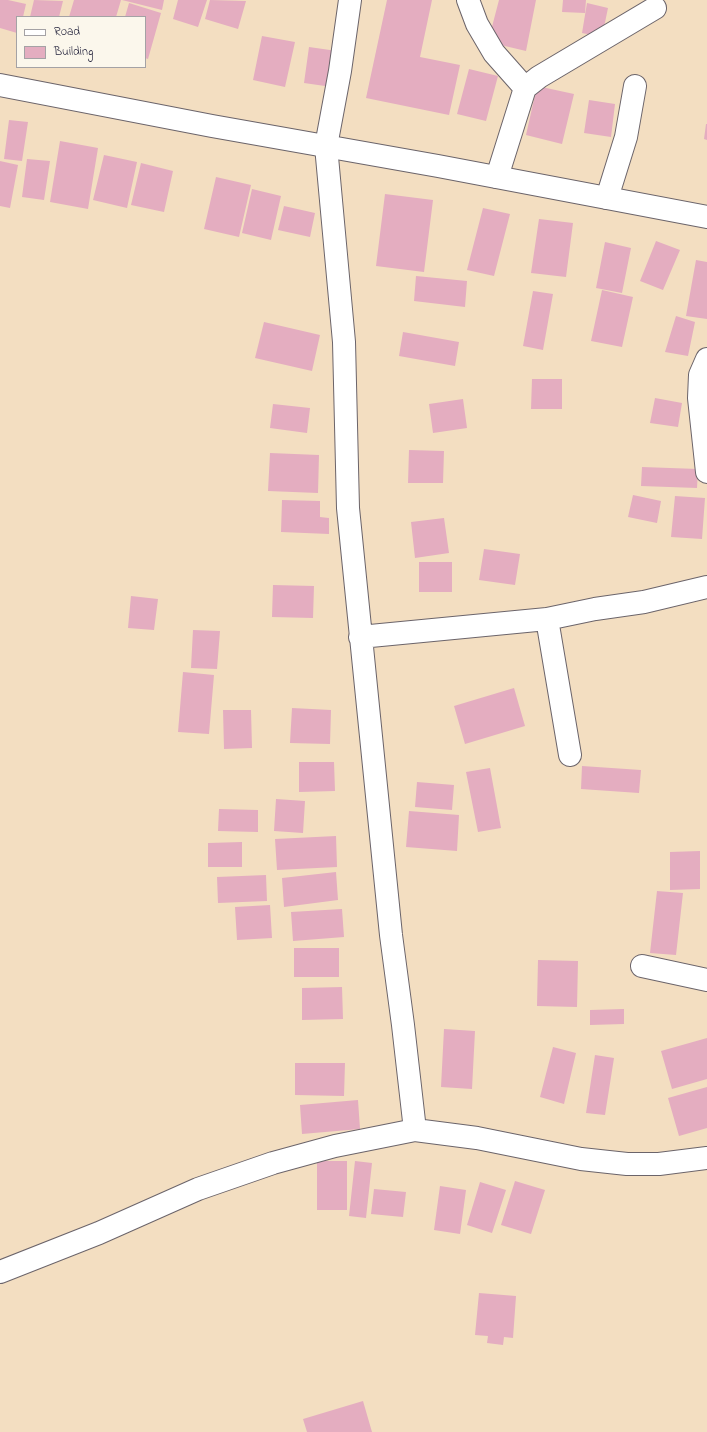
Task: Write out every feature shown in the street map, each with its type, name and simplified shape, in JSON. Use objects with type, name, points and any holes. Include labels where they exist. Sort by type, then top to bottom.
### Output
[{"type":"street","points":[[350,0],[340,71],[326,146],[344,342],[348,508],[391,935],[404,1025],[415,1130]]},
{"type":"street","points":[[468,0],[477,24],[494,53],[525,88]]},
{"type":"street","points":[[497,177],[525,88],[539,77],[655,8]]},
{"type":"street","points":[[0,86],[707,217]]},
{"type":"street","points":[[607,198],[626,137],[635,86]]},
{"type":"street","points":[[707,359],[700,374],[699,398],[707,472]]},
{"type":"street","points":[[360,637],[547,619],[595,609],[644,602],[707,587]]},
{"type":"street","points":[[547,619],[570,755]]},
{"type":"street","points":[[642,966],[707,980]]},
{"type":"street","points":[[0,1272],[99,1233],[198,1189],[273,1162],[335,1146],[415,1130],[477,1138],[581,1159],[627,1164],[659,1164],[707,1158]]},
{"type":"building","points":[[0,0],[8,0],[26,4],[23,16],[16,16],[16,33],[0,28]]},
{"type":"building","points":[[34,0],[63,1],[59,16],[30,16]]},
{"type":"building","points":[[74,0],[121,0],[116,16],[69,16]]},
{"type":"building","points":[[122,0],[164,0],[162,10]]},
{"type":"building","points":[[178,0],[207,0],[198,27],[173,19]]},
{"type":"building","points":[[210,0],[246,1],[238,29],[205,19]]},
{"type":"building","points":[[387,0],[432,0],[420,57],[460,65],[449,115],[366,98]]},
{"type":"building","points":[[499,0],[536,0],[526,51],[488,42]]},
{"type":"building","points":[[563,0],[586,0],[585,13],[562,12]]},
{"type":"building","points":[[129,3],[161,13],[148,59],[146,58],[146,16],[125,16]]},
{"type":"building","points":[[587,3],[608,8],[602,37],[582,33]]},
{"type":"building","points":[[262,36],[295,42],[285,87],[253,80]]},
{"type":"building","points":[[309,47],[337,51],[332,87],[304,83]]},
{"type":"building","points":[[469,69],[498,76],[486,121],[457,114]]},
{"type":"building","points":[[537,86],[574,94],[562,144],[526,135]]},
{"type":"building","points":[[589,100],[615,104],[611,137],[584,133]]},
{"type":"building","points":[[9,120],[28,122],[22,161],[4,159]]},
{"type":"building","points":[[707,124],[707,140],[704,139]]},
{"type":"building","points":[[60,141],[98,148],[88,209],[50,202]]},
{"type":"building","points":[[104,155],[137,162],[127,208],[93,200]]},
{"type":"building","points":[[27,159],[50,161],[44,200],[22,197]]},
{"type":"building","points":[[0,161],[18,165],[10,208],[0,206]]},
{"type":"building","points":[[141,163],[173,171],[164,212],[131,205]]},
{"type":"building","points":[[216,177],[251,185],[239,237],[204,229]]},
{"type":"building","points":[[252,189],[281,196],[271,240],[242,233]]},
{"type":"building","points":[[385,194],[433,200],[424,272],[376,266]]},
{"type":"building","points":[[284,206],[315,213],[310,237],[278,230]]},
{"type":"building","points":[[483,208],[510,214],[494,276],[467,270]]},
{"type":"building","points":[[539,219],[573,223],[566,277],[531,273]]},
{"type":"building","points":[[656,241],[680,250],[663,290],[640,281]]},
{"type":"building","points":[[605,242],[631,248],[622,293],[596,288]]},
{"type":"building","points":[[696,260],[707,262],[707,319],[686,316]]},
{"type":"building","points":[[416,276],[467,281],[465,307],[414,301]]},
{"type":"building","points":[[602,290],[633,297],[622,347],[591,341]]},
{"type":"building","points":[[533,291],[553,294],[543,350],[523,346]]},
{"type":"building","points":[[676,316],[695,322],[688,356],[665,352]]},
{"type":"building","points":[[264,322],[320,335],[312,371],[255,358]]},
{"type":"building","points":[[403,332],[459,342],[455,366],[399,356]]},
{"type":"building","points":[[532,379],[562,379],[562,409],[531,409]]},
{"type":"building","points":[[655,398],[682,403],[678,427],[650,423]]},
{"type":"building","points":[[463,399],[467,428],[433,433],[429,404]]},
{"type":"building","points":[[273,404],[310,408],[307,433],[270,428]]},
{"type":"building","points":[[409,450],[444,451],[443,483],[408,483]]},
{"type":"building","points":[[270,453],[319,455],[318,493],[268,491]]},
{"type":"building","points":[[642,467],[698,469],[697,488],[641,486]]},
{"type":"building","points":[[633,495],[661,501],[657,523],[628,517]]},
{"type":"building","points":[[675,496],[705,498],[702,539],[671,537]]},
{"type":"building","points":[[282,500],[320,501],[320,517],[329,518],[329,534],[281,532]]},
{"type":"building","points":[[444,518],[449,553],[415,558],[411,522]]},
{"type":"building","points":[[484,549],[520,554],[515,585],[479,580]]},
{"type":"building","points":[[419,562],[452,562],[452,592],[419,592]]},
{"type":"building","points":[[273,585],[314,586],[313,618],[272,617]]},
{"type":"building","points":[[131,596],[158,599],[154,630],[128,628]]},
{"type":"building","points":[[193,630],[220,631],[217,669],[191,668]]},
{"type":"building","points":[[183,672],[214,675],[209,734],[178,732]]},
{"type":"building","points":[[514,688],[525,726],[465,744],[454,706]]},
{"type":"building","points":[[292,708],[331,710],[330,744],[290,743]]},
{"type":"building","points":[[223,710],[251,710],[252,748],[224,749]]},
{"type":"building","points":[[299,762],[334,762],[335,791],[299,792]]},
{"type":"building","points":[[582,766],[641,770],[639,793],[581,789]]},
{"type":"building","points":[[490,768],[501,828],[478,832],[466,772]]},
{"type":"building","points":[[417,782],[454,785],[452,810],[415,807]]},
{"type":"building","points":[[276,799],[305,801],[303,833],[274,831]]},
{"type":"building","points":[[219,809],[258,810],[258,832],[218,831]]},
{"type":"building","points":[[409,811],[459,815],[457,851],[406,847]]},
{"type":"building","points":[[336,836],[337,867],[277,870],[275,839]]},
{"type":"building","points":[[242,842],[242,867],[208,867],[208,843]]},
{"type":"building","points":[[700,851],[700,889],[670,890],[670,852]]},
{"type":"building","points":[[336,872],[338,900],[284,907],[282,878]]},
{"type":"building","points":[[266,875],[267,901],[218,903],[217,877]]},
{"type":"building","points":[[657,891],[683,893],[676,955],[650,953]]},
{"type":"building","points":[[270,905],[272,938],[237,940],[235,907]]},
{"type":"building","points":[[342,909],[344,937],[293,941],[291,912]]},
{"type":"building","points":[[294,948],[339,948],[339,977],[294,977]]},
{"type":"building","points":[[538,960],[578,961],[577,1007],[537,1006]]},
{"type":"building","points":[[342,987],[343,1019],[302,1020],[302,988]]},
{"type":"building","points":[[624,1009],[624,1024],[590,1025],[590,1010]]},
{"type":"building","points":[[444,1029],[475,1031],[472,1089],[441,1087]]},
{"type":"building","points":[[707,1038],[707,1079],[672,1089],[661,1051]]},
{"type":"building","points":[[553,1047],[576,1053],[564,1104],[540,1097]]},
{"type":"building","points":[[595,1055],[614,1058],[605,1115],[586,1113]]},
{"type":"building","points":[[295,1063],[345,1063],[344,1096],[295,1095]]},
{"type":"building","points":[[707,1087],[707,1128],[679,1136],[668,1098]]},
{"type":"building","points":[[358,1100],[360,1129],[302,1134],[300,1105]]},
{"type":"building","points":[[317,1161],[347,1161],[347,1210],[317,1210]]},
{"type":"building","points":[[355,1161],[372,1163],[366,1218],[349,1216]]},
{"type":"building","points":[[515,1181],[545,1190],[531,1234],[501,1225]]},
{"type":"building","points":[[480,1182],[506,1190],[492,1233],[467,1225]]},
{"type":"building","points":[[440,1186],[466,1190],[460,1234],[434,1230]]},
{"type":"building","points":[[374,1189],[406,1192],[403,1217],[371,1214]]},
{"type":"building","points":[[479,1293],[516,1296],[513,1338],[504,1337],[503,1345],[487,1343],[488,1336],[475,1335]]},
{"type":"building","points":[[363,1401],[372,1432],[307,1432],[303,1419]]}]
